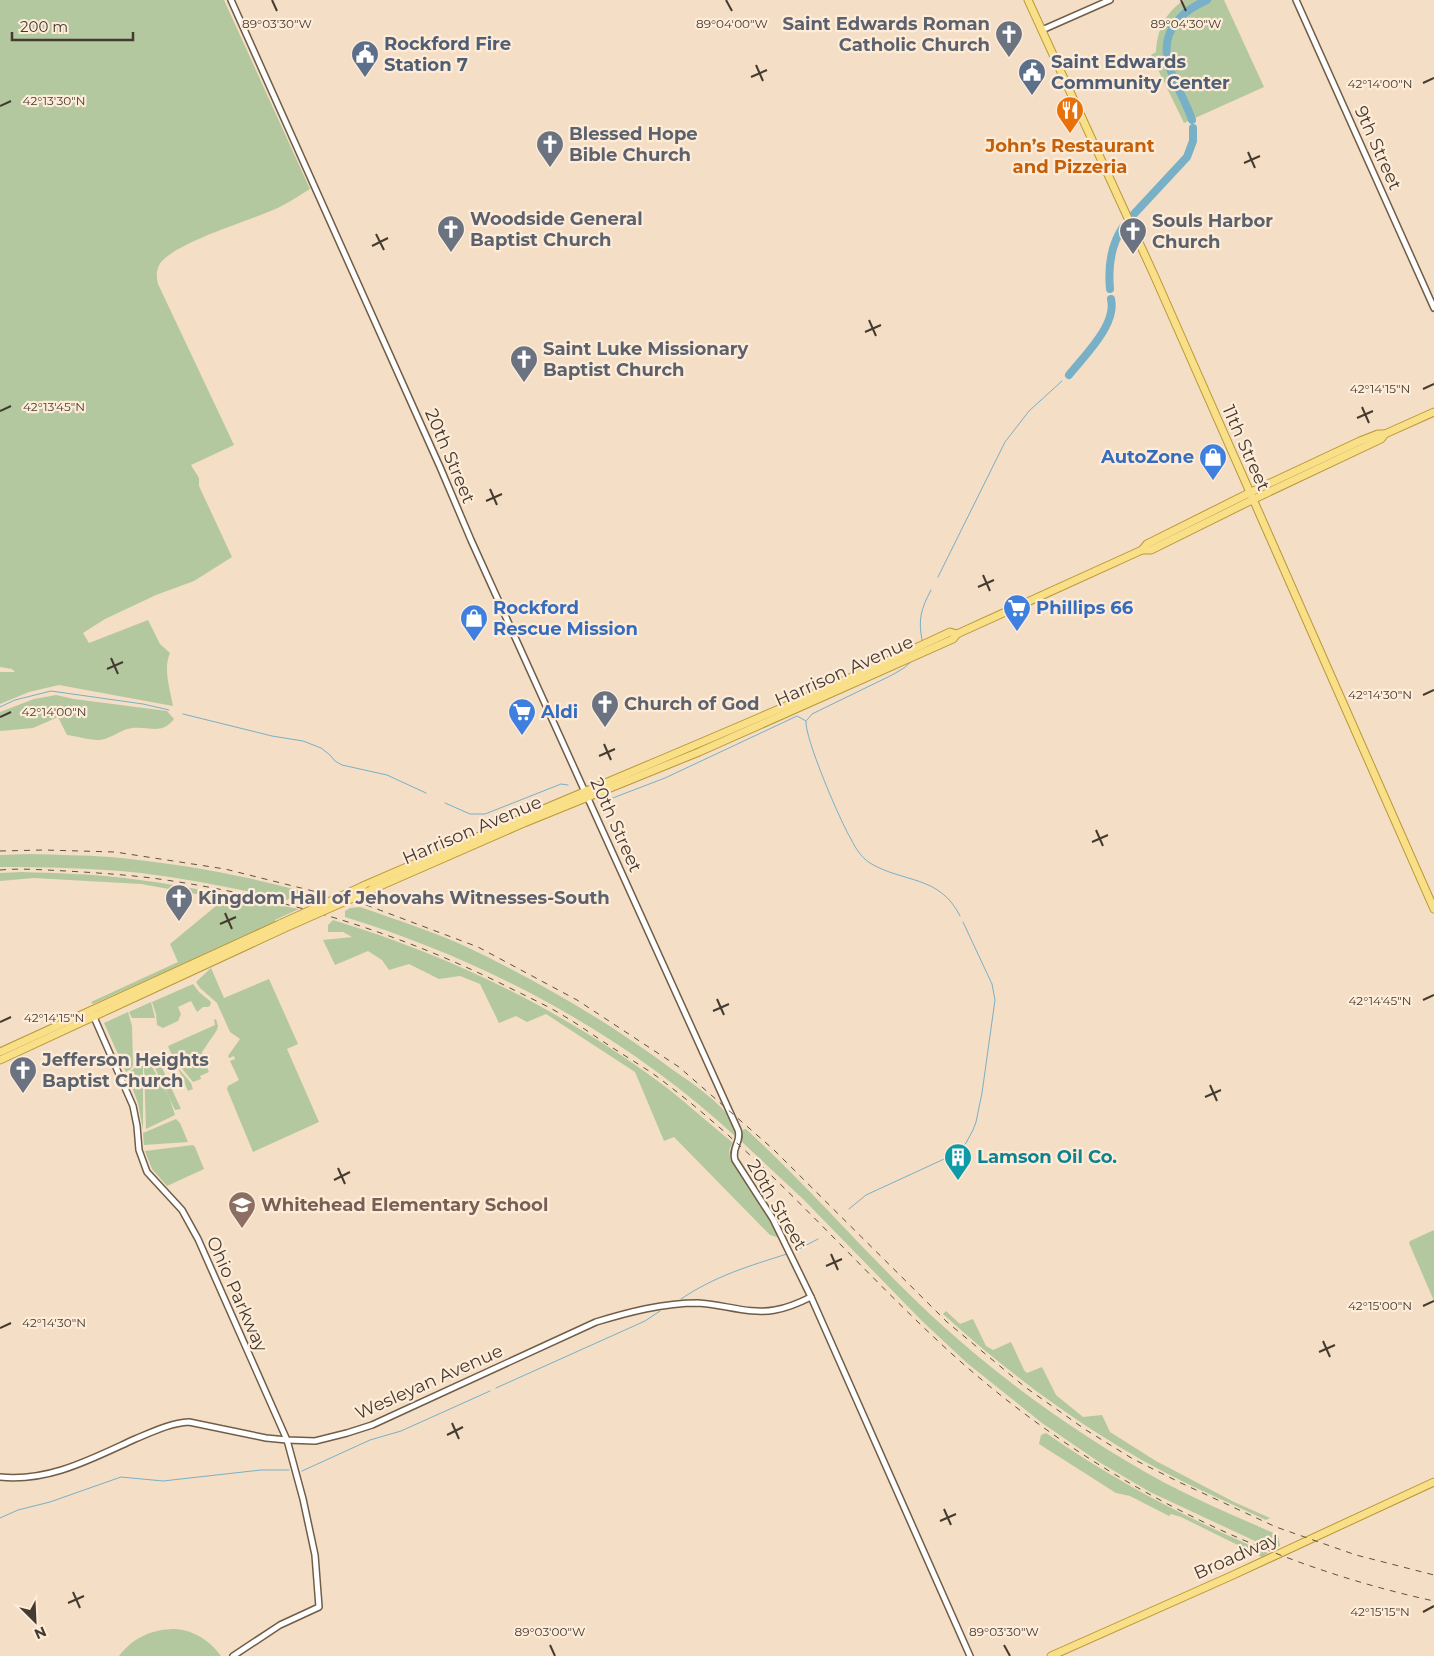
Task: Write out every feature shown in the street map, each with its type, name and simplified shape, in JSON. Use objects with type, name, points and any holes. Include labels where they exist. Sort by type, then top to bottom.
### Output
[{"type":"main road","name":"11th Street","points":[[1028,0],[1154,275],[1434,909]]},
{"type":"main road","name":"Harrison Avenue","points":[[0,1052],[92,1013],[283,926],[699,752],[859,681],[1142,550],[1148,544],[1360,441],[1378,434],[1385,434],[1434,412]]},
{"type":"main road","name":"Harrison Avenue","points":[[283,926],[362,886],[585,790],[710,740],[950,632],[957,634]]},
{"type":"main road","name":"Harrison Avenue","points":[[0,1060],[92,1013]]},
{"type":"main road","name":"Broadway","points":[[1050,1656],[1434,1482]]},
{"type":"street","name":"20th Street","points":[[231,0],[471,540],[740,1134],[733,1150],[735,1160],[773,1219],[811,1297],[970,1656]]},
{"type":"street","points":[[1042,30],[1110,0]]},
{"type":"street","name":"9th Street","points":[[1296,0],[1434,308]]},
{"type":"street","name":"Ohio Parkway","points":[[92,1013],[133,1106],[139,1150],[148,1172],[182,1210],[198,1239],[286,1440],[304,1499],[315,1555],[319,1607],[280,1625],[233,1656]]},
{"type":"street","name":"Wesleyan Avenue","points":[[0,1477],[32,1478],[55,1473],[76,1466],[178,1422],[189,1422],[266,1438],[315,1440],[372,1425],[596,1322],[626,1312],[665,1305],[700,1303],[774,1311],[811,1297]]},
{"type":"green space","points":[[0,0],[224,0],[310,189],[278,208],[198,239],[170,254],[161,262],[157,270],[158,284],[234,445],[191,465],[199,478],[199,486],[232,557],[194,581],[156,595],[105,619],[83,633],[89,643],[148,620],[160,644],[170,653],[167,672],[173,706],[59,685],[29,692],[0,704],[0,672],[15,672],[12,669],[0,667]]},
{"type":"green space","points":[[1184,0],[1224,0],[1264,87],[1184,123],[1151,55],[1156,52],[1160,29],[1167,16]]},
{"type":"green space","points":[[56,695],[167,711],[174,719],[169,724],[158,729],[127,729],[102,740],[67,735],[58,717],[33,728],[0,731],[0,712],[34,699]]},
{"type":"green space","points":[[0,855],[100,856],[158,862],[230,874],[301,891],[287,900],[178,878],[141,873],[70,868],[0,867]]},
{"type":"green space","points":[[22,872],[125,878],[191,888],[299,909],[275,920],[276,922],[93,1004],[91,1002],[178,962],[170,944],[222,901],[202,895],[141,884],[34,878],[0,881],[0,873]]},
{"type":"green space","points":[[360,907],[471,949],[575,1005],[625,1036],[708,1096],[728,1115],[736,1137],[649,1066],[602,1034],[553,1005],[503,979],[451,956],[345,917],[345,911],[350,908]]},
{"type":"green space","points":[[333,920],[378,935],[467,970],[552,1013],[632,1063],[671,1091],[733,1143],[729,1151],[731,1160],[780,1238],[770,1235],[674,1137],[664,1141],[635,1072],[546,1014],[527,1022],[516,1016],[499,1023],[480,984],[460,976],[439,979],[409,964],[389,970],[382,960],[368,951],[335,965],[323,940],[352,937],[343,932],[328,932],[328,925]]},
{"type":"green space","points":[[211,968],[224,998],[269,979],[298,1044],[287,1049],[319,1122],[253,1152],[227,1089],[228,1086],[239,1080],[230,1061],[235,1059],[234,1056],[229,1058],[228,1056],[240,1039],[230,1032],[217,1003],[196,982]]},
{"type":"green space","points":[[193,984],[211,1002],[210,1006],[203,1007],[197,1012],[191,1001],[178,1007],[181,1014],[178,1021],[163,1028],[157,1025],[152,1002]]},
{"type":"green space","points":[[151,1002],[155,1018],[132,1018],[129,1012]]},
{"type":"green space","points":[[128,1012],[132,1026],[133,1065],[126,1072],[104,1023]]},
{"type":"green space","points":[[216,1019],[217,1030],[202,1054],[176,1065],[168,1046],[215,1025],[214,1020]]},
{"type":"green space","points":[[202,1056],[209,1072],[200,1076],[201,1079],[193,1082],[180,1066]]},
{"type":"green space","points":[[156,1059],[158,1059],[181,1109],[175,1110],[154,1066]]},
{"type":"green space","points":[[151,1065],[169,1097],[175,1115],[146,1129],[144,1066]]},
{"type":"green space","points":[[137,1066],[143,1066],[143,1130],[138,1103],[127,1074]]},
{"type":"green space","points":[[178,1068],[191,1083],[193,1089],[188,1091]]},
{"type":"green space","points":[[176,1119],[180,1123],[188,1142],[144,1145],[143,1133]]},
{"type":"green space","points":[[746,1129],[932,1316],[1014,1385],[1103,1447],[1165,1483],[1278,1535],[1280,1546],[1272,1549],[1150,1492],[1099,1462],[1042,1423],[967,1363],[922,1321],[803,1199],[741,1141],[742,1130]]},
{"type":"green space","points":[[193,1145],[204,1169],[167,1186],[152,1169],[145,1151]]},
{"type":"green space","points":[[1434,1230],[1434,1301],[1409,1243]]},
{"type":"green space","points":[[946,1311],[960,1324],[973,1319],[986,1346],[993,1350],[1011,1342],[1024,1370],[1027,1373],[1042,1367],[1056,1395],[1083,1417],[1102,1415],[1110,1432],[1156,1461],[1234,1502],[1270,1518],[1266,1520],[1190,1485],[1124,1450],[1092,1430],[1000,1363],[943,1314]]},
{"type":"green space","points":[[1046,1433],[1126,1484],[1210,1527],[1268,1553],[1262,1557],[1181,1517],[1171,1514],[1169,1516],[1130,1496],[1116,1493],[1039,1444],[1041,1435]]},
{"type":"green space","points":[[176,1629],[201,1637],[212,1645],[221,1656],[119,1656],[125,1649],[144,1635]]},
{"type":"waterway","points":[[1192,120],[1168,61],[1168,38],[1178,20],[1186,12],[1207,0]]},
{"type":"waterway","points":[[1134,214],[1187,157],[1193,141],[1193,128]]},
{"type":"waterway","points":[[1110,289],[1111,257],[1115,242],[1123,227]]},
{"type":"waterway","points":[[1069,375],[1098,340],[1109,319],[1112,309],[1111,299]]},
{"type":"waterway","points":[[938,577],[1005,442],[1029,411],[1062,381]]},
{"type":"waterway","points":[[922,640],[921,614],[931,590]]},
{"type":"waterway","points":[[807,720],[812,714],[892,675],[913,660]]},
{"type":"waterway","points":[[0,707],[15,700],[51,691],[143,704],[169,710]]},
{"type":"waterway","points":[[183,714],[272,736],[303,741],[321,748],[342,765],[387,775],[426,793]]},
{"type":"waterway","points":[[605,801],[665,778],[797,716],[806,721]]},
{"type":"waterway","points":[[806,721],[811,744],[824,780],[846,830],[859,852],[870,863],[931,886],[952,903],[960,916]]},
{"type":"waterway","points":[[445,803],[470,814],[485,814],[561,784],[568,785]]},
{"type":"waterway","points":[[849,1209],[866,1195],[955,1154],[966,1143],[973,1130],[982,1093],[995,1000],[992,984],[963,922]]},
{"type":"waterway","points":[[797,1250],[818,1239]]},
{"type":"waterway","points":[[681,1299],[719,1278],[787,1254]]},
{"type":"waterway","points":[[496,1388],[645,1321],[660,1311]]},
{"type":"waterway","points":[[302,1471],[370,1440],[401,1431],[490,1391]]},
{"type":"waterway","points":[[0,1518],[18,1510],[50,1502],[121,1477],[163,1481],[261,1470],[289,1470]]},
{"type":"railway","points":[[0,851],[115,852],[225,869],[361,903],[478,947],[577,1000],[679,1067],[773,1149],[947,1322],[1025,1387],[1086,1430],[1133,1459],[1276,1527],[1356,1555],[1434,1575]]},
{"type":"railway","points":[[0,870],[104,873],[166,880],[256,897],[300,908],[387,935],[471,969],[545,1005],[655,1075],[704,1114],[773,1177],[939,1342],[992,1389],[1049,1431],[1108,1470],[1169,1505],[1233,1535],[1298,1562],[1366,1584],[1434,1601]]},
{"type":"place","name":"Saint Edwards Roman Catholic Church","points":[[1009,58]]},
{"type":"place","name":"Rockford Fire Station 7","points":[[365,78]]},
{"type":"place","name":"Saint Edwards Community Center","points":[[1032,96]]},
{"type":"place","name":"John’s Restaurant and Pizzeria","points":[[1070,134]]},
{"type":"place","name":"Blessed Hope Bible Church","points":[[550,168]]},
{"type":"place","name":"Woodside General Baptist Church","points":[[451,253]]},
{"type":"place","name":"Souls Harbor Church","points":[[1133,255]]},
{"type":"place","name":"Saint Luke Missionary Baptist Church","points":[[524,383]]},
{"type":"place","name":"AutoZone","points":[[1213,481]]},
{"type":"place","name":"Phillips 66","points":[[1017,632]]},
{"type":"place","name":"Rockford Rescue Mission","points":[[474,642]]},
{"type":"place","name":"Church of God","points":[[605,728]]},
{"type":"place","name":"Aldi","points":[[522,736]]},
{"type":"place","name":"Kingdom Hall of Jehovahs Witnesses-South","points":[[179,922]]},
{"type":"place","name":"Jefferson Heights Baptist Church","points":[[23,1094]]},
{"type":"place","name":"Lamson Oil Co.","points":[[958,1181]]},
{"type":"place","name":"Whitehead Elementary School","points":[[242,1229]]}]
